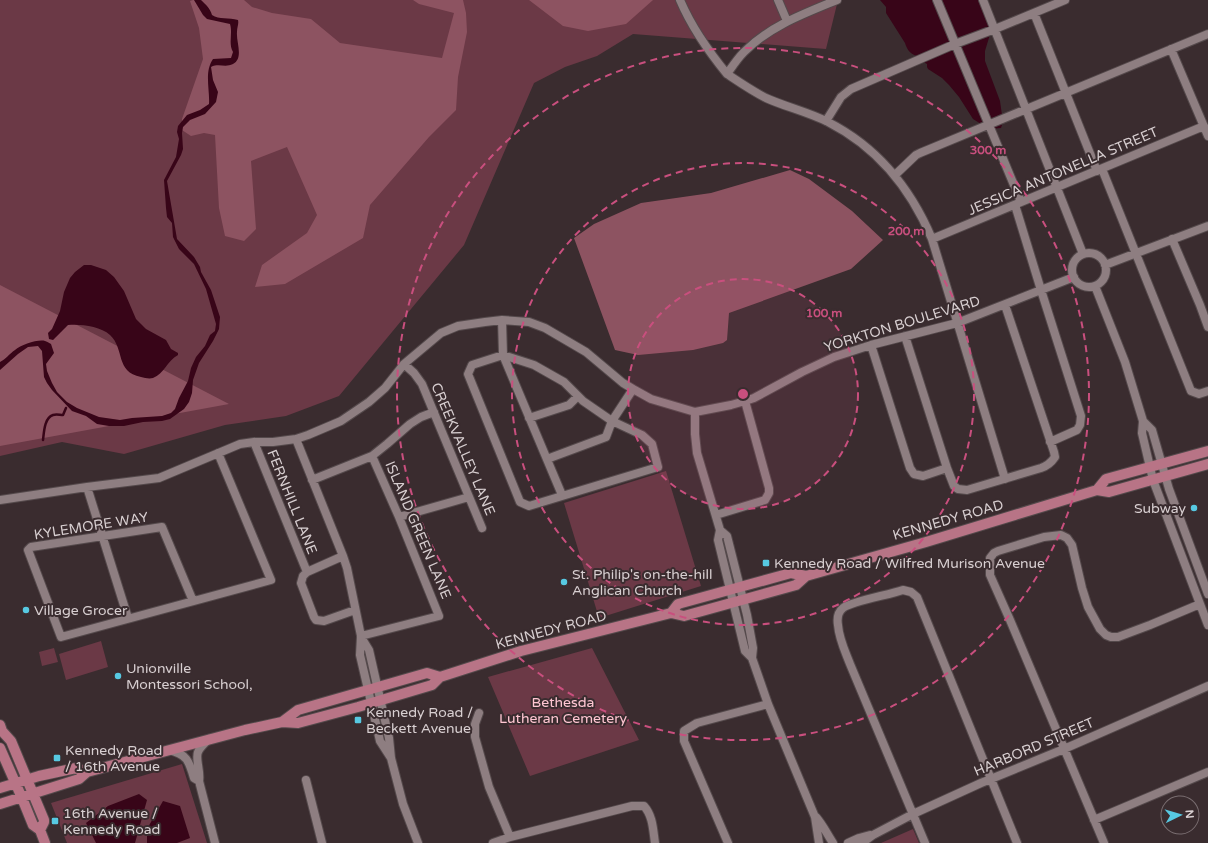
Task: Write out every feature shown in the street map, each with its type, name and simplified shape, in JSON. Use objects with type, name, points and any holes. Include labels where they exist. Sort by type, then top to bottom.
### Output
[{"type":"main road","name":"KENNEDY ROAD","points":[[1097,490],[1106,479],[1208,451]]},
{"type":"main road","name":"KENNEDY ROAD","points":[[0,804],[79,779],[87,772],[244,730],[282,722],[298,723],[376,702],[432,686],[440,678],[521,651],[671,614],[684,616],[796,585],[806,576],[926,542],[1097,490],[1109,492],[1208,464]]},
{"type":"main road","name":"KENNEDY ROAD","points":[[671,614],[678,604],[791,573],[806,576]]},
{"type":"main road","name":"KENNEDY ROAD","points":[[282,722],[298,710],[373,688],[427,673],[440,678]]},
{"type":"main road","points":[[1,732],[11,741],[44,821],[40,830]]},
{"type":"main road","points":[[0,748],[33,825],[40,830],[45,843]]},
{"type":"main road","name":"KENNEDY ROAD","points":[[0,788],[76,768],[87,772]]},
{"type":"street","points":[[680,0],[685,11],[714,58],[727,74],[749,89],[766,98],[826,121],[859,141],[878,157],[895,175],[916,206],[932,239],[1005,479]]},
{"type":"street","points":[[778,0],[787,21]]},
{"type":"street","points":[[727,74],[743,53],[762,37],[787,21],[837,0]]},
{"type":"street","points":[[937,0],[988,124],[1018,204],[1041,290],[1082,416],[1077,430],[1050,442]]},
{"type":"street","points":[[983,0],[1083,254]]},
{"type":"street","points":[[826,121],[841,97],[851,89],[955,44],[995,30],[1065,0]]},
{"type":"street","points":[[1034,13],[1066,92],[1136,253],[1191,391],[1199,394],[1208,391]]},
{"type":"street","points":[[895,175],[920,153],[1208,34]]},
{"type":"street","points":[[1171,49],[1208,136]]},
{"type":"street","name":"JESSICA ANTONELLA STREET","points":[[932,239],[1204,126]]},
{"type":"street","points":[[1106,265],[1172,239],[1207,229]]},
{"type":"street","points":[[1172,239],[1208,327]]},
{"type":"street","points":[[1088,253],[1099,256],[1106,265],[1106,275],[1103,280],[1095,286],[1085,287],[1080,285],[1074,278],[1072,268],[1073,264],[1083,254],[1088,253]]},
{"type":"street","name":"YORKTON BOULEVARD","points":[[0,500],[160,478],[240,444],[296,439],[331,426],[361,409],[385,388],[404,364],[441,333],[458,326],[502,320],[529,322],[545,328],[586,352],[623,383],[651,399],[695,412],[745,401],[834,357],[871,344],[957,323],[1074,278]]},
{"type":"street","points":[[1095,286],[1125,362],[1143,421],[1142,433],[1154,480],[1208,625]]},
{"type":"street","points":[[905,336],[954,486],[958,489],[967,490],[1041,468],[1052,462],[1055,457],[1005,305]]},
{"type":"street","points":[[502,320],[503,355],[562,495]]},
{"type":"street","points":[[871,344],[910,468],[914,474],[923,476],[947,468]]},
{"type":"street","points":[[503,355],[534,365],[564,382],[583,401],[612,421],[642,435],[652,444],[658,467],[529,506],[520,502],[468,374],[472,364],[503,355]]},
{"type":"street","name":"CREEKVALLEY LANE","points":[[404,364],[414,373],[422,384],[482,528]]},
{"type":"street","points":[[547,459],[606,437],[612,421],[633,389]]},
{"type":"street","points":[[529,418],[569,405],[578,396]]},
{"type":"street","points":[[716,515],[765,500],[769,493],[769,488],[745,401]]},
{"type":"street","points":[[312,480],[372,456],[410,424],[421,417],[434,412]]},
{"type":"street","points":[[695,412],[697,453],[720,530],[727,536],[746,651],[752,658],[768,704],[815,816],[819,843]]},
{"type":"street","points":[[1143,421],[1152,430],[1165,476],[1208,594]]},
{"type":"street","points":[[296,439],[347,568],[361,636],[369,650],[380,741],[391,758],[403,804],[418,843]]},
{"type":"street","name":"FERNHILL LANE","points":[[254,442],[307,572]]},
{"type":"street","name":"KYLEMORE WAY","points":[[193,601],[162,527],[32,547],[28,550],[62,636],[128,618],[193,601],[271,580],[218,453]]},
{"type":"street","name":"ISLAND GREEN LANE","points":[[361,636],[439,616],[399,517],[372,456]]},
{"type":"street","points":[[86,487],[128,618]]},
{"type":"street","points":[[399,517],[469,497]]},
{"type":"street","points":[[1104,843],[990,575],[990,558],[998,551],[1044,537],[1061,535],[1067,538],[1072,545],[1088,607],[1100,629],[1106,635],[1111,637],[1118,637],[1200,604]]},
{"type":"street","name":"FERNHILL LANE","points":[[343,556],[307,572],[303,576],[301,583],[316,620],[324,621],[355,610]]},
{"type":"street","points":[[925,843],[850,664],[840,639],[837,624],[839,614],[843,608],[852,604],[903,590],[907,590],[916,597],[1017,843]]},
{"type":"street","name":"HARBORD STREET","points":[[862,843],[873,835],[912,814],[1208,686]]},
{"type":"street","points":[[728,843],[684,740],[684,731],[697,723],[768,704]]},
{"type":"street","points":[[480,713],[475,724],[475,737],[489,787],[510,836]]},
{"type":"street","points":[[209,739],[198,752],[197,756],[200,776],[199,781],[215,843]]},
{"type":"street","points":[[169,750],[183,755],[190,764],[194,778],[199,781]]},
{"type":"street","points":[[1094,820],[1208,772]]},
{"type":"street","points":[[306,780],[322,843]]},
{"type":"street","points":[[493,843],[510,836],[632,806],[644,806],[649,812],[655,843]]},
{"type":"street","points":[[815,816],[834,843]]},
{"type":"street","name":"HARBORD STREET","points":[[848,843],[859,838],[873,835]]},
{"type":"street","points":[[829,843],[834,843]]},
{"type":"green space","points":[[0,0],[838,0],[826,49],[633,34],[597,56],[565,67],[534,83],[464,245],[339,396],[286,416],[225,425],[124,454],[62,442],[0,456]]},
{"type":"green space","points":[[666,471],[701,586],[599,618],[564,503]]},
{"type":"green space","points":[[101,641],[108,667],[66,680],[59,654]]},
{"type":"green space","points":[[54,648],[58,662],[42,666],[39,652]]},
{"type":"green space","name":"Bethesda Lutheran Cemetery","points":[[592,648],[639,740],[530,776],[488,677]]},
{"type":"green space","points":[[182,764],[207,843],[67,843],[51,803]]},
{"type":"green space","points":[[913,829],[919,843],[881,843]]},
{"type":"shaded area","points":[[194,0],[201,0],[215,17],[238,20],[238,58],[233,64],[230,65],[217,65],[211,67],[213,80],[218,92],[216,102],[205,114],[190,120],[183,127],[183,149],[167,181],[177,239],[194,257],[211,290],[220,317],[219,329],[199,363],[193,380],[192,393],[189,402],[184,409],[170,419],[162,421],[143,422],[124,426],[97,424],[86,416],[72,411],[52,390],[44,377],[42,351],[38,346],[28,347],[0,370],[0,362],[21,346],[34,342],[45,341],[51,344],[54,353],[46,364],[52,383],[57,392],[67,402],[77,408],[99,417],[120,420],[162,416],[171,413],[175,409],[188,381],[191,368],[196,357],[205,346],[210,335],[215,331],[216,324],[206,289],[194,264],[179,249],[173,237],[172,223],[167,217],[164,180],[176,157],[179,139],[177,132],[178,126],[187,115],[200,110],[209,104],[208,75],[210,64],[213,59],[231,58],[233,52],[231,45],[230,24],[207,19]]},
{"type":"shaded area","points":[[244,0],[252,7],[272,13],[311,19],[340,43],[442,58],[454,13],[419,4],[413,0],[463,0],[466,13],[467,32],[458,77],[456,110],[429,137],[370,205],[363,238],[285,284],[255,287],[262,265],[307,233],[317,215],[287,147],[251,161],[256,229],[244,241],[225,236],[219,208],[215,135],[204,133],[191,136],[182,130],[182,119],[203,59],[199,28],[190,1]]},
{"type":"shaded area","points":[[529,0],[653,0],[626,24],[588,31],[563,26]]},
{"type":"shaded area","points":[[880,0],[983,0],[991,31],[985,51],[985,61],[1000,101],[1003,122],[1001,128],[989,129],[973,119],[959,97],[949,85],[942,78],[928,69],[927,64],[920,60],[918,56],[913,55],[908,50],[886,13],[886,7]]},
{"type":"shaded area","points":[[790,170],[809,179],[852,211],[883,240],[851,269],[729,313],[727,340],[723,343],[693,350],[638,355],[615,350],[574,238],[594,224],[641,203],[711,193]]},
{"type":"shaded area","points":[[84,265],[91,265],[106,270],[114,277],[124,291],[136,319],[146,329],[166,340],[171,349],[178,353],[178,355],[157,376],[153,378],[146,378],[133,374],[127,370],[121,359],[115,341],[106,332],[96,328],[84,325],[68,325],[53,340],[49,339],[48,333],[52,329],[60,311],[64,292],[70,278]]},
{"type":"shaded area","points":[[0,285],[229,404],[0,446]]},
{"type":"shaded area","points":[[139,794],[147,800],[135,843],[96,843],[86,823],[108,806]]},
{"type":"shaded area","points":[[163,801],[180,806],[190,838],[177,843],[147,843],[147,829]]},
{"type":"waterway","points":[[43,440],[45,426],[48,419],[53,415],[63,415],[66,408]]},
{"type":"place","name":"Subway","points":[[1194,508]]},
{"type":"place","name":"Kennedy Road / Wilfred Murison Avenue","points":[[766,563]]},
{"type":"place","name":"St. Philip's on-the-hill Anglican Church","points":[[564,582]]},
{"type":"place","name":"Village Grocer","points":[[26,610]]},
{"type":"place","name":"Unionville Montessori School,","points":[[118,676]]},
{"type":"place","name":"Kennedy Road / Beckett Avenue","points":[[358,720]]},
{"type":"place","name":"Kennedy Road / 16th Avenue","points":[[57,758]]},
{"type":"place","name":"16th Avenue / Kennedy Road","points":[[55,821]]}]
